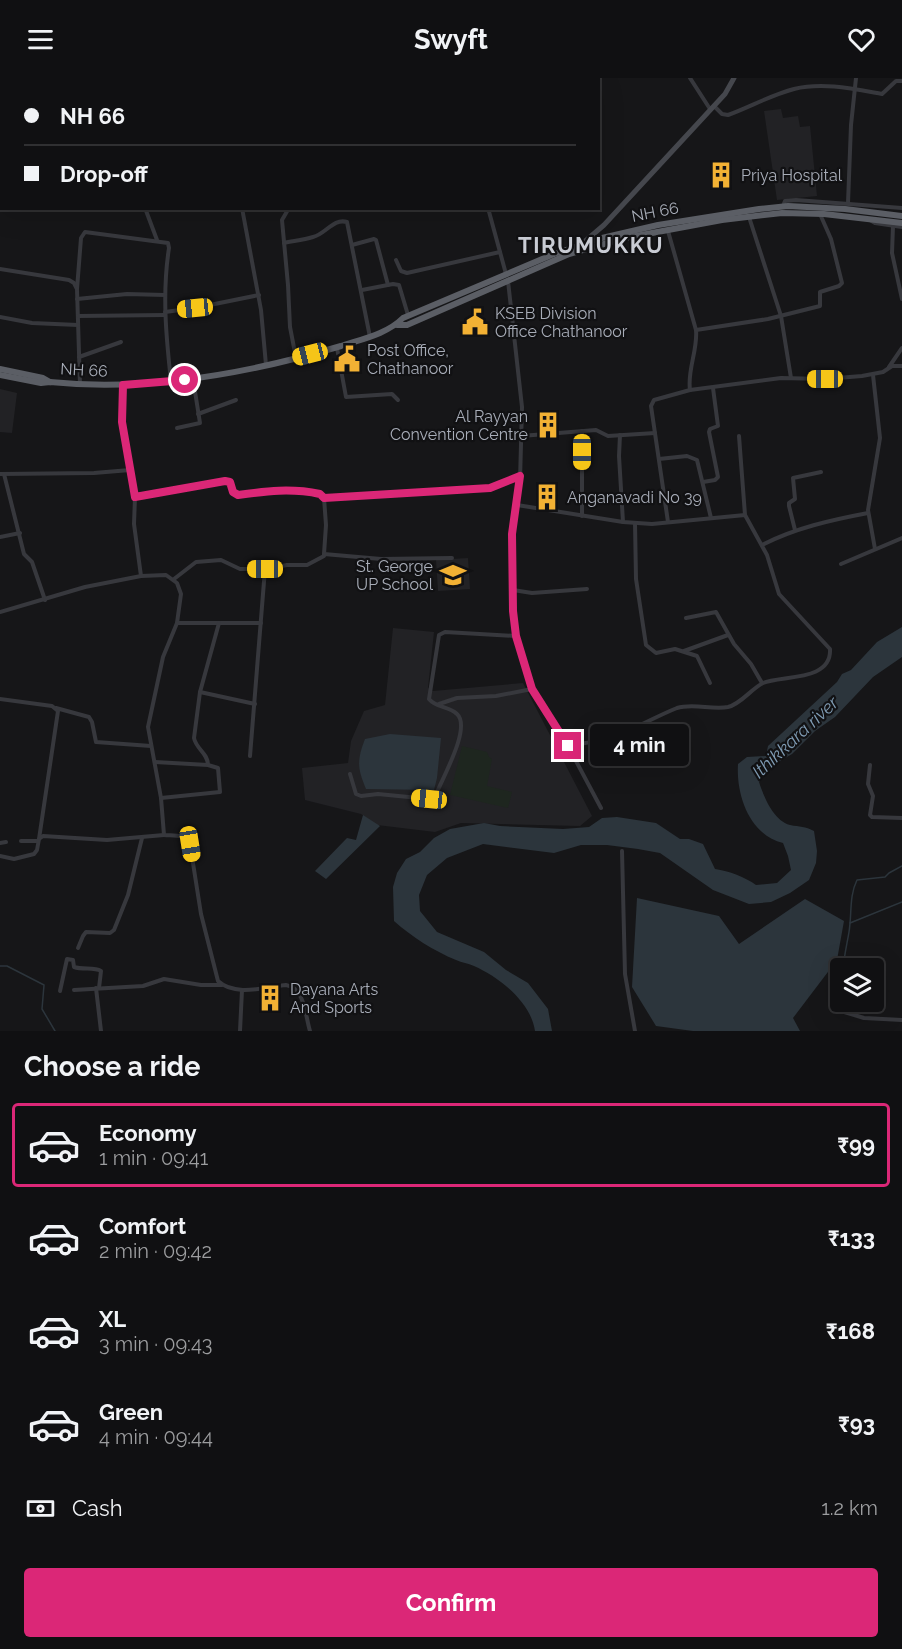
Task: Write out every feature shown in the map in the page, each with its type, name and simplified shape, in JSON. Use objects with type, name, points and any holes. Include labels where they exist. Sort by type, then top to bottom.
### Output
[{"type":"highway","name":"NH 66","points":[[396,325],[407,325],[583,243],[658,225],[759,208],[783,207],[845,209],[902,216]]},
{"type":"highway","name":"NH 66","points":[[0,375],[41,383],[80,385],[123,385],[193,379],[296,358],[370,337],[396,325],[403,318],[507,277],[569,254],[625,238],[667,229],[782,213],[870,219],[902,225]]},
{"type":"highway","name":"NH 66","points":[[0,369],[43,378],[50,382]]},
{"type":"main road","points":[[583,243],[604,225],[730,88],[734,78]]},
{"type":"main road","points":[[602,238],[604,225]]},
{"type":"street","points":[[690,78],[712,107],[728,115],[796,88],[854,88],[882,94],[896,81],[902,81]]},
{"type":"street","points":[[848,203],[856,78]]},
{"type":"street","points":[[783,207],[786,201],[902,208]]},
{"type":"street","points":[[146,210],[157,241]]},
{"type":"street","points":[[242,210],[259,295],[266,365]]},
{"type":"street","points":[[288,210],[282,220],[290,327],[296,358]]},
{"type":"street","points":[[489,210],[507,277],[520,378],[520,476],[512,534],[513,611],[516,636],[532,689],[568,746],[601,808]]},
{"type":"street","points":[[696,330],[781,316],[820,306],[820,292],[841,285],[842,280],[831,239],[820,214]]},
{"type":"street","points":[[749,216],[781,316],[791,378]]},
{"type":"street","points":[[870,219],[875,223],[902,225]]},
{"type":"street","points":[[284,243],[318,235],[336,222],[344,221],[348,225],[370,337]]},
{"type":"street","points":[[893,226],[893,259],[902,299]]},
{"type":"street","points":[[667,229],[696,330],[689,380],[690,390]]},
{"type":"street","points":[[80,385],[77,289],[82,233],[97,232],[165,242],[169,245],[165,313],[171,382]]},
{"type":"street","points":[[352,244],[376,240],[388,285]]},
{"type":"street","points":[[396,260],[401,271],[406,273],[500,252]]},
{"type":"street","points":[[0,269],[69,279],[75,283],[77,289]]},
{"type":"street","points":[[362,290],[397,284],[400,286],[409,316]]},
{"type":"street","points":[[77,299],[127,294],[165,295]]},
{"type":"street","points":[[78,316],[165,313],[259,295]]},
{"type":"street","points":[[0,318],[32,323],[78,325]]},
{"type":"street","points":[[79,357],[121,342]]},
{"type":"street","points":[[337,347],[346,397],[392,394],[399,400]]},
{"type":"street","points":[[887,370],[902,348]]},
{"type":"street","points":[[668,522],[652,403],[657,399],[690,390],[791,378],[825,379],[873,375],[892,366],[902,366]]},
{"type":"street","points":[[873,375],[880,438],[868,513],[875,549]]},
{"type":"street","points":[[177,428],[199,424],[193,379]]},
{"type":"street","points":[[123,385],[122,422],[135,497],[134,524],[141,576]]},
{"type":"street","points":[[703,482],[718,477],[709,432],[710,429],[718,426],[713,388]]},
{"type":"street","points":[[198,414],[236,400]]},
{"type":"street","points":[[521,436],[596,430],[606,436],[655,433]]},
{"type":"street","points":[[582,431],[582,516]]},
{"type":"street","points":[[620,435],[623,522]]},
{"type":"street","points":[[568,746],[615,736],[679,708],[727,707],[763,683],[796,678],[813,672],[825,664],[831,652],[830,649],[779,594],[767,555],[745,515],[739,436]]},
{"type":"street","points":[[659,459],[687,456],[698,462],[711,518]]},
{"type":"street","points":[[45,600],[32,562],[24,554],[2,474],[94,473],[130,470]]},
{"type":"street","points":[[795,531],[789,506],[789,503],[795,499],[793,478],[821,472]]},
{"type":"street","points":[[324,498],[490,488],[520,476]]},
{"type":"street","points":[[135,497],[226,481],[230,482],[233,492],[238,495],[285,489],[320,494],[324,498],[326,525],[324,556],[307,565],[287,565],[265,569],[240,569],[226,561],[196,562],[174,579]]},
{"type":"street","points":[[517,505],[635,523],[745,515]]},
{"type":"street","points":[[762,545],[795,531],[868,513]]},
{"type":"street","points":[[635,523],[636,579],[646,645],[656,653],[675,649],[698,656],[710,683]]},
{"type":"street","points":[[0,537],[20,533]]},
{"type":"street","points":[[841,564],[902,538]]},
{"type":"street","points":[[324,554],[381,559],[452,558]]},
{"type":"street","points":[[250,756],[265,569]]},
{"type":"street","points":[[0,612],[85,587],[141,576],[162,574],[174,579],[181,594],[177,623],[163,657],[148,727],[161,798],[164,835]]},
{"type":"street","points":[[513,590],[532,593],[587,590]]},
{"type":"street","points":[[686,618],[716,612],[728,635],[763,683]]},
{"type":"street","points":[[208,765],[207,757],[195,741],[200,692],[219,622]]},
{"type":"street","points":[[177,623],[261,623]]},
{"type":"street","points":[[350,774],[357,794],[361,796],[378,794],[429,799],[435,796],[458,744],[462,725],[458,714],[430,701],[437,639],[441,633],[516,636]]},
{"type":"street","points":[[684,651],[728,635]]},
{"type":"street","points":[[437,705],[457,698],[496,696],[532,689]]},
{"type":"street","points":[[200,692],[255,704]]},
{"type":"street","points":[[0,699],[51,706],[89,717],[96,742],[151,746]]},
{"type":"street","points":[[0,856],[14,859],[33,854],[37,850],[58,716],[56,708]]},
{"type":"street","points":[[155,762],[217,766],[219,770],[219,793],[161,798]]},
{"type":"street","points":[[870,765],[868,784],[873,794],[870,815],[872,817],[902,818]]},
{"type":"street","points":[[21,841],[39,840],[45,836],[107,840],[164,835],[183,836],[190,844],[201,914],[216,976],[222,985]]},
{"type":"street","points":[[78,948],[86,932],[113,932],[128,895],[142,838]]},
{"type":"street","points":[[621,850],[625,974],[635,1031]]},
{"type":"street","points":[[60,991],[67,958],[73,960],[73,966],[77,969],[99,969],[101,971],[97,988],[101,1031]]},
{"type":"street","points":[[74,990],[143,986],[168,979],[195,984],[222,985],[242,990],[292,986],[300,995],[310,1031]]},
{"type":"street","points":[[240,1031],[242,990]]},
{"type":"street","points":[[844,1012],[864,1018],[902,1020]]},
{"type":"shaded area","points":[[781,109],[783,118],[798,116],[800,127],[810,126],[817,196],[777,200],[764,111]]},
{"type":"shaded area","points":[[0,389],[17,393],[12,433],[0,432]]},
{"type":"shaded area","name":"St. George UP School","points":[[468,558],[470,589],[438,591],[436,560]]},
{"type":"shaded area","points":[[393,628],[434,632],[428,688],[433,691],[523,683],[592,816],[580,826],[461,823],[435,832],[377,825],[361,814],[305,800],[302,768],[348,763],[351,741],[364,711],[385,705]]},
{"type":"shaded area","points":[[462,746],[487,752],[492,759],[487,786],[512,792],[508,808],[450,795]]},
{"type":"water","name":"Ithikkara river","points":[[902,627],[902,657],[873,677],[835,717],[815,731],[792,754],[768,768],[759,782],[767,801],[779,818],[790,825],[814,831],[816,863],[809,880],[790,893],[771,902],[749,904],[713,890],[660,853],[607,845],[581,845],[554,853],[483,844],[447,858],[427,875],[419,895],[420,911],[437,932],[484,952],[506,970],[528,983],[548,1009],[552,1031],[535,1031],[532,1020],[521,1001],[494,977],[431,948],[394,921],[393,887],[397,873],[406,859],[420,852],[434,838],[450,829],[484,823],[563,829],[589,827],[602,818],[617,817],[656,823],[680,839],[689,839],[703,844],[715,869],[737,875],[756,885],[777,883],[791,870],[788,856],[783,843],[762,832],[747,812],[740,789],[738,764],[747,757],[766,756],[768,746],[837,682],[842,674],[851,670],[877,642]]},
{"type":"water","points":[[390,734],[441,738],[434,790],[366,789],[359,764],[365,739]]},
{"type":"water","points":[[363,815],[380,826],[326,879],[315,871],[347,838],[356,840]]},
{"type":"water","points":[[637,898],[719,916],[739,944],[805,899],[844,921],[837,958],[830,958],[830,969],[793,1018],[800,1031],[693,1031],[656,1026],[632,987]]},
{"type":"waterway","points":[[845,958],[854,886],[857,880],[885,877],[902,866]]},
{"type":"waterway","points":[[850,923],[902,902]]},
{"type":"waterway","points":[[0,966],[7,966],[44,985],[42,1009],[55,1031]]},
{"type":"place","name":"Priya Hospital","points":[[721,175]]},
{"type":"place","name":"KSEB Division Office Chathanoor","points":[[475,322]]},
{"type":"place","name":"Post Office, Chathanoor","points":[[347,359]]},
{"type":"place","name":"Al Rayyan Convention Centre","points":[[548,425]]},
{"type":"place","name":"Anganavadi No 39","points":[[547,497]]},
{"type":"place","name":"St. George UP School","points":[[453,575]]},
{"type":"place","name":"Dayana Arts And Sports","points":[[270,998]]},
{"type":"district","name":"TIRUMUKKU","points":[[591,245]]},
{"type":"route","points":[[185,380],[123,385],[122,422],[135,497],[229,481],[236,495],[285,489],[320,494],[324,498],[490,488],[520,476],[512,534],[513,611],[516,636],[536,698],[568,746]]}]
